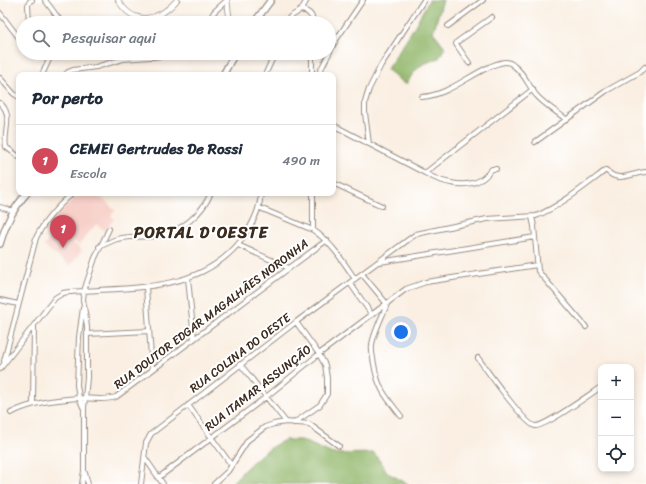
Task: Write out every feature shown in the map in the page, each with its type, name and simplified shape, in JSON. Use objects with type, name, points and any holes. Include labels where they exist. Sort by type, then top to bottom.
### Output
[{"type":"main road","points":[[259,16],[272,0]]},
{"type":"main road","points":[[226,72],[232,60]]},
{"type":"main road","points":[[0,244],[8,220],[25,196]]},
{"type":"street","points":[[29,16],[28,5],[32,0]]},
{"type":"street","points":[[45,0],[57,16]]},
{"type":"street","points":[[118,0],[121,5],[138,16]]},
{"type":"street","points":[[157,16],[163,13],[177,0]]},
{"type":"street","points":[[212,16],[227,0]]},
{"type":"street","points":[[227,0],[229,16]]},
{"type":"street","points":[[292,16],[301,10],[306,0]]},
{"type":"street","points":[[336,40],[363,0]]},
{"type":"street","points":[[369,144],[365,102],[369,89],[381,65],[424,0]]},
{"type":"street","points":[[448,26],[483,0]]},
{"type":"street","points":[[301,10],[308,12],[311,16]]},
{"type":"street","points":[[0,13],[16,31]]},
{"type":"street","points":[[468,63],[458,49],[456,44],[457,42],[492,17]]},
{"type":"street","points":[[43,72],[49,60]]},
{"type":"street","points":[[68,72],[96,67],[119,60]]},
{"type":"street","points":[[266,72],[272,60]]},
{"type":"street","points":[[312,60],[312,72]]},
{"type":"street","points":[[320,72],[326,60]]},
{"type":"street","points":[[422,97],[435,95],[485,69],[506,62],[519,69],[541,100],[567,120]]},
{"type":"street","points":[[535,142],[606,91],[640,72],[645,67]]},
{"type":"street","points":[[0,78],[16,95]]},
{"type":"street","points":[[425,173],[533,90]]},
{"type":"street","points":[[0,103],[7,112],[6,147],[16,155]]},
{"type":"street","points":[[336,127],[437,180],[470,183],[481,180],[492,169],[496,169]]},
{"type":"street","points":[[586,327],[538,271],[532,217],[543,213],[606,170],[614,177],[619,178],[646,172]]},
{"type":"street","points":[[336,184],[382,206]]},
{"type":"street","points":[[4,364],[18,304],[36,238],[48,218],[69,196]]},
{"type":"street","points":[[99,247],[116,240],[129,237],[157,236],[171,232],[199,213],[210,196]]},
{"type":"street","points":[[0,369],[55,298],[59,295],[68,292],[146,287],[177,282],[219,262],[238,245],[247,233],[260,208],[261,196]]},
{"type":"street","points":[[313,196],[313,230]]},
{"type":"street","points":[[0,207],[13,211]]},
{"type":"street","points":[[260,208],[313,230],[327,240],[355,279]]},
{"type":"street","name":"RUA COLINA DO OESTE","points":[[141,484],[146,443],[152,434],[240,364],[411,238],[422,232],[487,219],[524,216],[532,217]]},
{"type":"street","points":[[82,484],[84,471],[84,408],[88,372],[84,291],[99,247],[110,229]]},
{"type":"street","points":[[380,262],[535,237]]},
{"type":"street","name":"RUA DOUTOR EDGAR MAGALHÃES NORONHA","points":[[11,413],[33,403],[79,398],[102,399],[116,397],[327,240]]},
{"type":"street","points":[[238,245],[289,268]]},
{"type":"street","name":"RUA ITAMAR ASSUNÇÃO","points":[[158,478],[406,289],[426,282],[537,265]]},
{"type":"street","points":[[362,274],[387,304],[373,339],[372,354],[380,388],[401,416]]},
{"type":"street","points":[[188,278],[194,338]]},
{"type":"street","points":[[350,283],[372,315]]},
{"type":"street","points":[[146,287],[152,370]]},
{"type":"street","points":[[0,300],[18,304]]},
{"type":"street","points":[[84,303],[79,337],[77,384],[79,398],[84,408]]},
{"type":"street","points":[[293,423],[320,405],[326,398],[327,394],[325,365],[296,322]]},
{"type":"street","points":[[33,403],[34,327]]},
{"type":"street","points":[[87,334],[149,331]]},
{"type":"street","points":[[478,358],[502,393],[528,423],[535,426],[554,418],[598,389]]},
{"type":"street","points":[[240,364],[286,422]]},
{"type":"street","points":[[188,405],[232,466]]},
{"type":"street","points":[[214,484],[232,466],[248,440],[265,427],[274,424],[286,422],[309,424],[339,446]]},
{"type":"street","points":[[145,458],[163,484]]},
{"type":"street","points":[[84,471],[88,484]]},
{"type":"shaded area","points":[[77,196],[100,196],[115,210],[111,216],[114,219],[105,231],[96,224],[79,245],[49,224]]},
{"type":"shaded area","points":[[56,230],[82,250],[70,266],[44,246]]},
{"type":"green space","points":[[429,0],[443,0],[433,32],[445,47],[439,58],[423,64],[414,72],[406,84],[387,69],[413,29]]},
{"type":"green space","points":[[285,440],[301,440],[333,454],[374,453],[388,473],[408,484],[231,484],[262,454]]},
{"type":"place","name":"CEMEI Gertrudes De Rossi","points":[[63,248]]},
{"type":"district","name":"PORTAL D'OESTE","points":[[201,232]]}]
